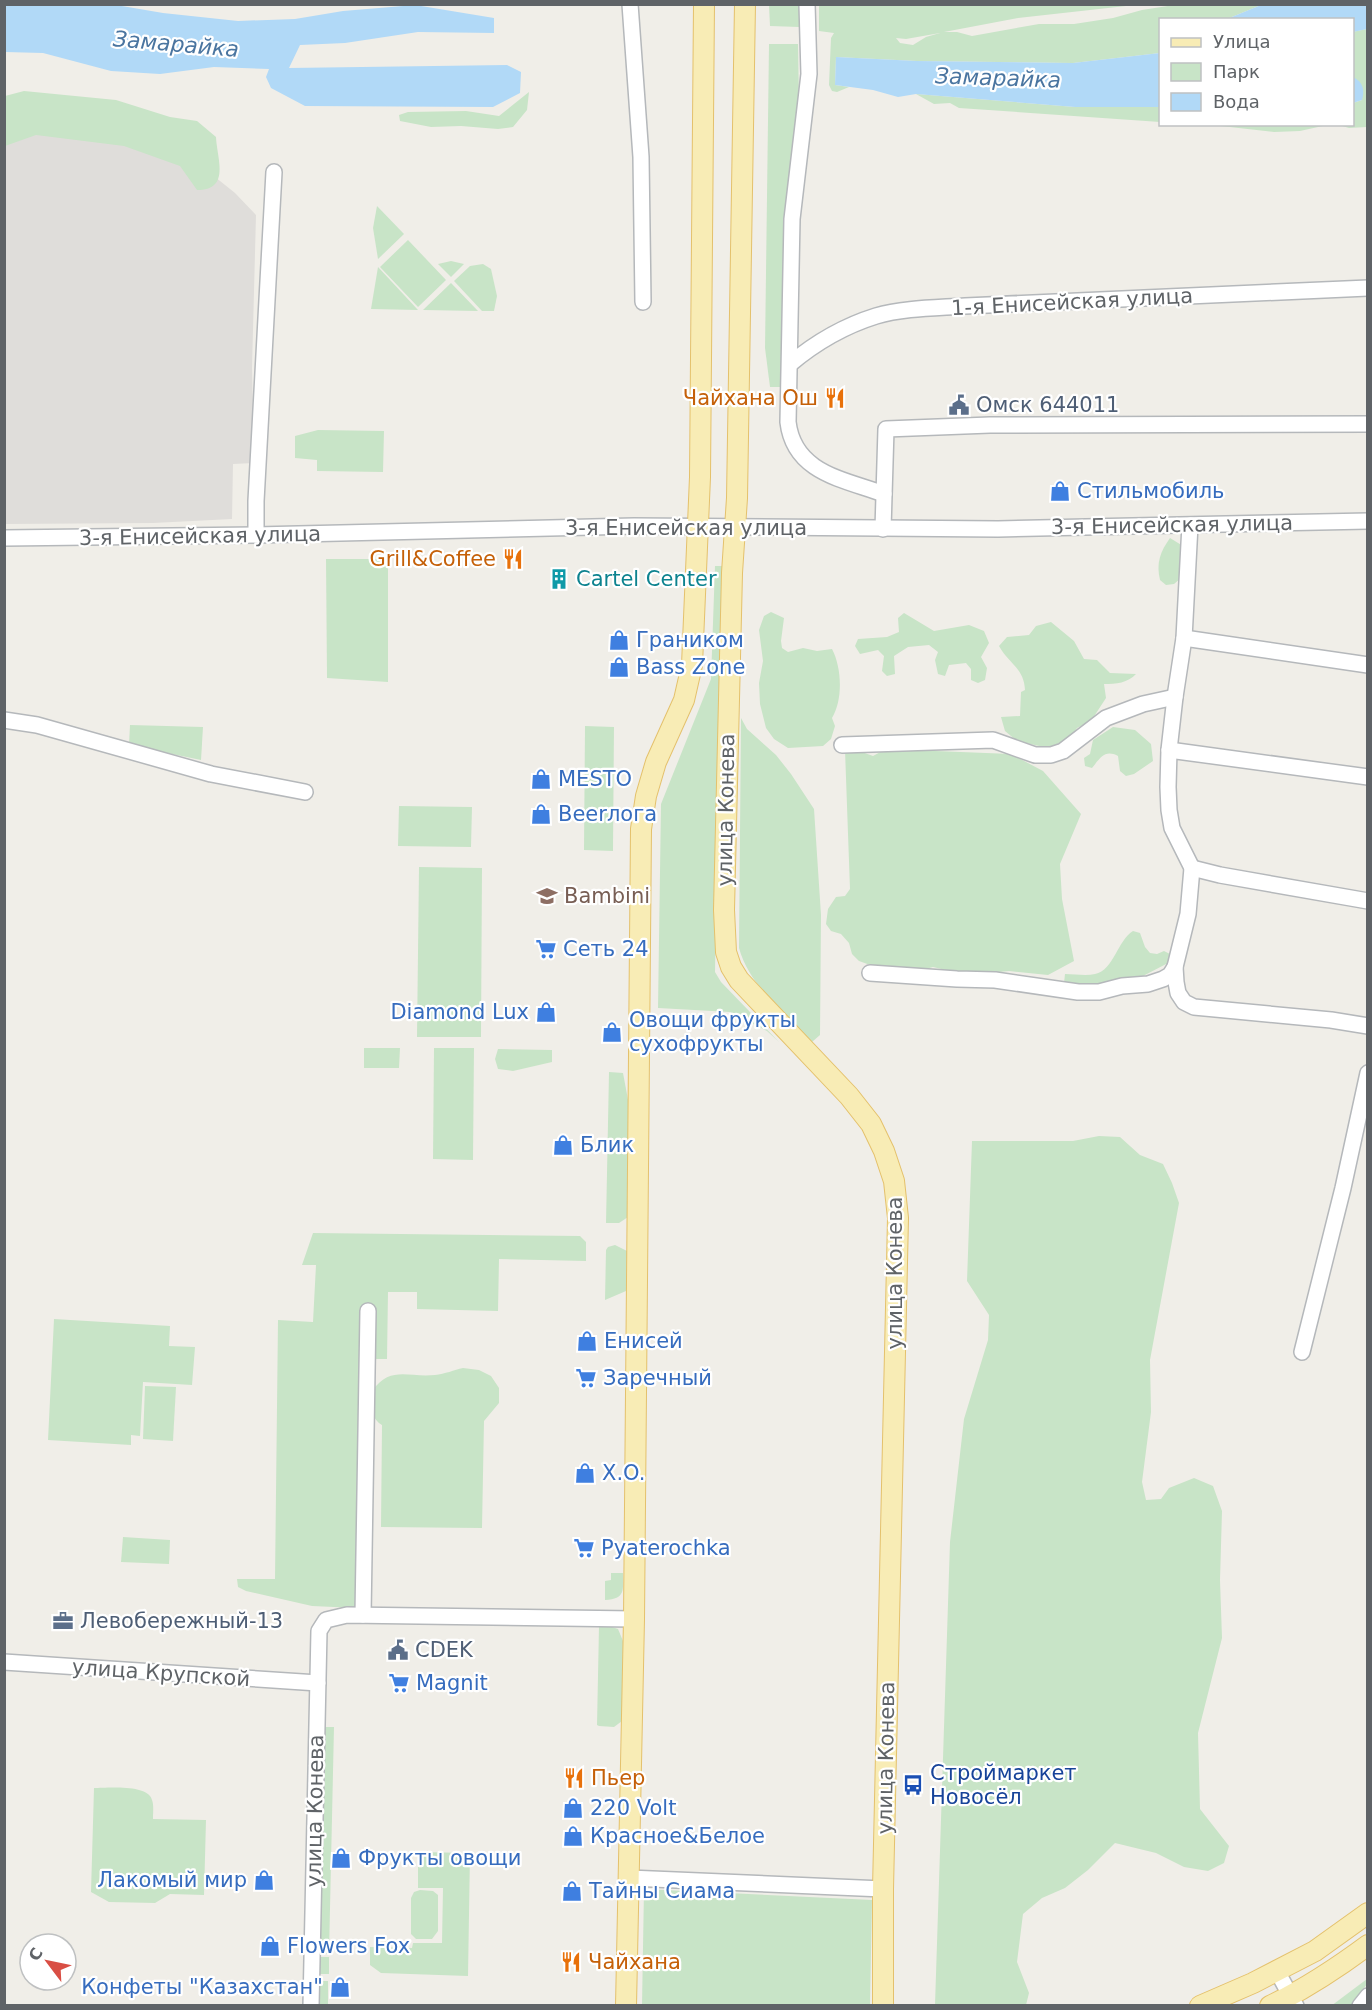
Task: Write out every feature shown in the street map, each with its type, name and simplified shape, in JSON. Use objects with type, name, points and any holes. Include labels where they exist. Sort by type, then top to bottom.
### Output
[{"type":"main road","points":[[627,2006],[634,1619],[641,829],[646,796],[656,762],[684,700],[692,665],[698,527],[704,4]]},
{"type":"main road","name":"улица Конева","points":[[745,4],[735,527],[732,554],[724,910],[726,952],[739,980],[849,1096],[871,1124],[884,1151],[894,1181],[898,1218],[883,1889],[883,2006]]},
{"type":"main road","points":[[1200,2006],[1315,1951],[1368,1913]]},
{"type":"main road","points":[[1270,2006],[1293,2001],[1368,1945]]},
{"type":"street","points":[[630,4],[641,157],[643,302]]},
{"type":"street","points":[[807,4],[809,74],[792,219],[788,422],[790,438],[798,452],[810,464],[884,494]]},
{"type":"street","points":[[256,535],[274,172]]},
{"type":"street","name":"1-я Енисейская улица","points":[[790,364],[807,349],[849,327],[877,316],[908,311],[965,306],[1368,288]]},
{"type":"street","points":[[883,529],[886,429],[990,425],[1368,424]]},
{"type":"street","name":"3-я Енисейская улица","points":[[4,538],[256,535],[623,526],[998,530],[1368,521]]},
{"type":"street","points":[[870,972],[996,980],[1078,992],[1099,992],[1122,986],[1148,984],[1170,975],[1175,967],[1188,914],[1192,868],[1178,842],[1170,819],[1168,787],[1169,750],[1184,639],[1190,525]]},
{"type":"street","points":[[1184,639],[1368,664]]},
{"type":"street","points":[[842,745],[993,740],[1035,755],[1051,755],[1063,751],[1106,718],[1175,697]]},
{"type":"street","points":[[4,720],[37,725],[211,774],[306,792]]},
{"type":"street","points":[[1169,750],[1368,777]]},
{"type":"street","points":[[1192,868],[1368,901]]},
{"type":"street","points":[[1175,967],[1178,993],[1185,1002],[1194,1006],[1368,1026]]},
{"type":"street","points":[[1302,1352],[1343,1188],[1368,1073]]},
{"type":"street","points":[[368,1311],[363,1615],[634,1619]]},
{"type":"street","name":"улица Конева","points":[[311,2006],[319,1631],[326,1620],[347,1615],[363,1615]]},
{"type":"street","name":"улица Крупской","points":[[4,1662],[318,1683]]},
{"type":"street","points":[[629,1878],[883,1889]]},
{"type":"street","points":[[1277,1971],[1293,2001]]},
{"type":"street","points":[[1360,2006],[1368,1996]]},
{"type":"shaded area","points":[[34,127],[110,135],[210,173],[235,193],[256,215],[252,368],[254,463],[233,464],[232,519],[153,523],[5,524],[5,138]]},
{"type":"green space","points":[[769,5],[799,5],[799,27],[770,26]]},
{"type":"green space","points":[[819,5],[1135,5],[1018,18],[944,32],[957,32],[972,36],[1039,24],[1074,24],[1174,5],[1261,5],[1229,18],[1159,18],[1159,53],[1073,63],[917,61],[836,57],[835,85],[849,87],[837,92],[832,91],[829,85],[831,38],[834,33],[819,31]],"holes":[[[940,33],[926,37],[913,45],[900,43],[896,38],[906,39]]]},
{"type":"green space","points":[[1367,29],[1367,127],[1349,128],[1342,126],[1354,126],[1354,103],[1362,100],[1354,80],[1354,32]]},
{"type":"green space","points":[[769,44],[798,44],[799,101],[783,387],[770,387],[765,348]]},
{"type":"green space","points":[[24,91],[116,100],[170,117],[197,121],[216,137],[220,172],[218,179],[208,189],[197,190],[180,166],[124,146],[36,135],[5,146],[5,96]]},
{"type":"green space","points":[[529,92],[527,110],[513,127],[498,129],[461,126],[431,127],[400,121],[399,115],[408,112],[466,111],[499,116]]},
{"type":"green space","points":[[916,94],[1075,107],[1159,107],[1159,122],[959,108],[950,103],[934,104]]},
{"type":"green space","points":[[1221,126],[1322,126],[1300,131],[1274,132]]},
{"type":"green space","points":[[377,206],[404,234],[378,259],[373,228]]},
{"type":"green space","points":[[408,240],[446,280],[418,307],[380,267]]},
{"type":"green space","points":[[451,261],[464,264],[451,277],[438,264]]},
{"type":"green space","points":[[483,264],[491,269],[497,296],[494,311],[482,311],[454,281],[470,266]]},
{"type":"green space","points":[[378,267],[418,310],[371,309]]},
{"type":"green space","points":[[451,283],[478,311],[423,310]]},
{"type":"green space","points":[[318,430],[384,431],[383,472],[317,471],[317,460],[295,458],[295,436]]},
{"type":"green space","points":[[1170,538],[1183,546],[1181,578],[1174,584],[1166,585],[1160,580],[1159,563],[1161,553]]},
{"type":"green space","points":[[326,559],[388,559],[388,682],[327,678]]},
{"type":"green space","points":[[715,566],[722,566],[715,972],[721,982],[779,1042],[767,1031],[730,1012],[658,1008],[661,804],[711,679]]},
{"type":"green space","points":[[771,612],[784,618],[781,641],[782,648],[788,652],[803,648],[817,651],[832,649],[838,665],[840,684],[836,711],[832,718],[835,726],[831,739],[823,746],[788,748],[774,739],[766,728],[760,704],[759,683],[763,661],[759,630],[764,616]]},
{"type":"green space","points":[[904,613],[934,631],[969,625],[984,631],[989,643],[981,657],[987,668],[985,680],[978,683],[971,680],[971,669],[966,663],[949,665],[945,676],[938,674],[935,660],[938,652],[929,645],[908,647],[894,656],[895,674],[887,676],[882,671],[884,656],[878,650],[860,654],[855,646],[858,639],[887,637],[899,632],[898,618]]},
{"type":"green space","points":[[1051,622],[1074,641],[1084,659],[1097,660],[1110,673],[1136,674],[1126,681],[1104,684],[1106,698],[1091,721],[1077,728],[1070,738],[1048,748],[1017,741],[1005,731],[1001,717],[1020,716],[1021,692],[1025,690],[1022,676],[999,646],[1007,637],[1029,635],[1036,626]]},
{"type":"green space","points":[[741,718],[747,729],[776,755],[814,809],[821,915],[820,1035],[812,1042],[760,987],[744,962],[739,948]]},
{"type":"green space","points":[[130,725],[203,727],[201,760],[129,745]]},
{"type":"green space","points":[[585,726],[614,727],[613,851],[584,850]]},
{"type":"green space","points":[[1113,727],[1135,730],[1151,744],[1153,761],[1134,774],[1126,776],[1120,771],[1118,756],[1113,754],[1103,756],[1092,768],[1085,766],[1084,758],[1090,754],[1093,740]]},
{"type":"green space","points":[[886,749],[1011,754],[1043,771],[1081,814],[1060,864],[1062,899],[1074,961],[1048,975],[1009,971],[967,975],[933,967],[915,972],[884,970],[859,961],[852,954],[849,943],[841,934],[831,931],[826,924],[828,909],[836,897],[845,896],[850,889],[845,750],[873,756]]},
{"type":"green space","points":[[399,806],[472,807],[471,847],[398,846]]},
{"type":"green space","points":[[419,867],[482,868],[481,1037],[417,1037]]},
{"type":"green space","points":[[1133,931],[1140,933],[1150,953],[1157,954],[1164,951],[1170,954],[1170,962],[1143,976],[1094,986],[1072,987],[1064,983],[1065,974],[1095,974],[1107,967],[1123,941]]},
{"type":"green space","points":[[364,1048],[400,1048],[399,1068],[364,1068]]},
{"type":"green space","points":[[434,1048],[474,1048],[473,1160],[433,1159]]},
{"type":"green space","points":[[498,1049],[552,1050],[552,1062],[513,1071],[498,1069],[495,1059]]},
{"type":"green space","points":[[609,1072],[623,1073],[629,1105],[628,1217],[619,1223],[606,1223]]},
{"type":"green space","points":[[1099,1136],[1120,1137],[1140,1155],[1163,1164],[1179,1203],[1150,1360],[1151,1412],[1142,1482],[1146,1500],[1161,1499],[1169,1488],[1194,1478],[1213,1486],[1222,1511],[1220,1580],[1222,1638],[1198,1733],[1200,1809],[1229,1846],[1224,1863],[1208,1871],[1184,1867],[1156,1853],[1115,1843],[1088,1870],[1065,1888],[1042,1898],[1023,1914],[1017,1962],[1029,1993],[1026,2005],[935,2005],[950,1542],[964,1419],[988,1340],[989,1315],[967,1281],[972,1141],[1073,1141]]},
{"type":"green space","points":[[313,1233],[580,1236],[586,1242],[586,1261],[499,1259],[498,1311],[417,1309],[417,1292],[388,1292],[387,1359],[369,1359],[356,1608],[312,1606],[246,1591],[238,1587],[237,1579],[275,1579],[278,1320],[313,1322],[316,1265],[302,1265]]},
{"type":"green space","points":[[615,1245],[627,1251],[626,1291],[605,1300],[606,1250]]},
{"type":"green space","points":[[54,1319],[170,1326],[169,1346],[195,1347],[192,1385],[143,1382],[140,1436],[131,1435],[131,1445],[48,1440]]},
{"type":"green space","points":[[463,1368],[479,1370],[491,1376],[499,1388],[499,1403],[484,1421],[482,1528],[381,1527],[382,1425],[373,1414],[372,1391],[379,1383],[393,1375],[435,1375]]},
{"type":"green space","points":[[145,1386],[176,1387],[173,1441],[143,1439]]},
{"type":"green space","points":[[123,1537],[170,1540],[169,1564],[121,1562]]},
{"type":"green space","points":[[611,1573],[623,1573],[623,1589],[617,1598],[605,1600],[605,1581],[611,1580]]},
{"type":"green space","points":[[599,1626],[618,1629],[623,1641],[622,1721],[614,1727],[597,1725]]},
{"type":"green space","points":[[323,1727],[334,1727],[329,1954],[316,1954]]},
{"type":"green space","points":[[94,1788],[126,1788],[143,1791],[152,1800],[153,1819],[206,1820],[204,1895],[170,1894],[155,1903],[109,1902],[91,1892]]},
{"type":"green space","points":[[418,1852],[470,1853],[468,1976],[381,1973],[370,1965],[370,1947],[412,1948],[413,1943],[442,1943],[443,1888],[418,1888]]},
{"type":"green space","points":[[644,1889],[872,1900],[870,2005],[642,2005]]},
{"type":"green space","points":[[433,1891],[438,1895],[438,1931],[432,1939],[416,1939],[411,1934],[411,1898],[414,1892]]},
{"type":"green space","points":[[316,1957],[329,1957],[329,1974],[316,1974]]},
{"type":"green space","points":[[1367,1979],[1367,1984],[1352,2005],[1331,2006]]},
{"type":"green space","points":[[318,1981],[328,1981],[328,2005],[316,2006]]},
{"type":"water","name":"Замарайка","points":[[5,5],[116,5],[163,13],[238,21],[295,19],[343,11],[415,5],[494,18],[494,33],[418,32],[345,43],[300,45],[289,68],[507,65],[521,72],[520,93],[493,107],[305,106],[271,88],[266,77],[269,69],[214,67],[160,74],[111,71],[43,53],[5,52]]},
{"type":"water","points":[[1261,5],[1367,5],[1367,29],[1354,32],[1354,18],[1229,18]]},
{"type":"water","name":"Замарайка","points":[[1159,53],[1159,107],[1075,107],[916,94],[898,97],[873,90],[835,85],[836,57],[917,61],[1073,63]]},
{"type":"water","points":[[1354,78],[1361,84],[1362,100],[1354,103]]},
{"type":"place","name":"Чайхана Ош","points":[[835,398]]},
{"type":"place","name":"Омск 644011","points":[[959,405]]},
{"type":"place","name":"Стильмобиль","points":[[1060,491]]},
{"type":"place","name":"Grill&Coffee","points":[[513,559]]},
{"type":"place","name":"Cartel Center","points":[[559,579]]},
{"type":"place","name":"Граником","points":[[619,640]]},
{"type":"place","name":"Bass Zone","points":[[619,667]]},
{"type":"place","name":"MESTO","points":[[541,779]]},
{"type":"place","name":"Beerлога","points":[[541,814]]},
{"type":"place","name":"Bambini","points":[[547,896]]},
{"type":"place","name":"Сеть 24","points":[[546,949]]},
{"type":"place","name":"Diamond Lux","points":[[546,1012]]},
{"type":"place","name":"Овощи фрукты сухофрукты","points":[[612,1032]]},
{"type":"place","name":"Блик","points":[[563,1145]]},
{"type":"place","name":"Енисей","points":[[587,1341]]},
{"type":"place","name":"Заречный","points":[[586,1378]]},
{"type":"place","name":"X.O.","points":[[585,1473]]},
{"type":"place","name":"Pyaterochka","points":[[584,1548]]},
{"type":"place","name":"Левобережный-13","points":[[63,1621]]},
{"type":"place","name":"CDEK","points":[[398,1650]]},
{"type":"place","name":"Magnit","points":[[399,1683]]},
{"type":"place","name":"Пьер","points":[[574,1778]]},
{"type":"place","name":"Строймаркет Новосёл","points":[[913,1785]]},
{"type":"place","name":"220 Volt","points":[[573,1808]]},
{"type":"place","name":"Красное&Белое","points":[[573,1836]]},
{"type":"place","name":"Фрукты овощи","points":[[341,1858]]},
{"type":"place","name":"Лакомый мир","points":[[264,1880]]},
{"type":"place","name":"Тайны Сиама","points":[[572,1891]]},
{"type":"place","name":"Flowers Fox","points":[[270,1946]]},
{"type":"place","name":"Чайхана","points":[[571,1962]]},
{"type":"place","name":"Конфеты \"Казахстан\"","points":[[340,1987]]}]
